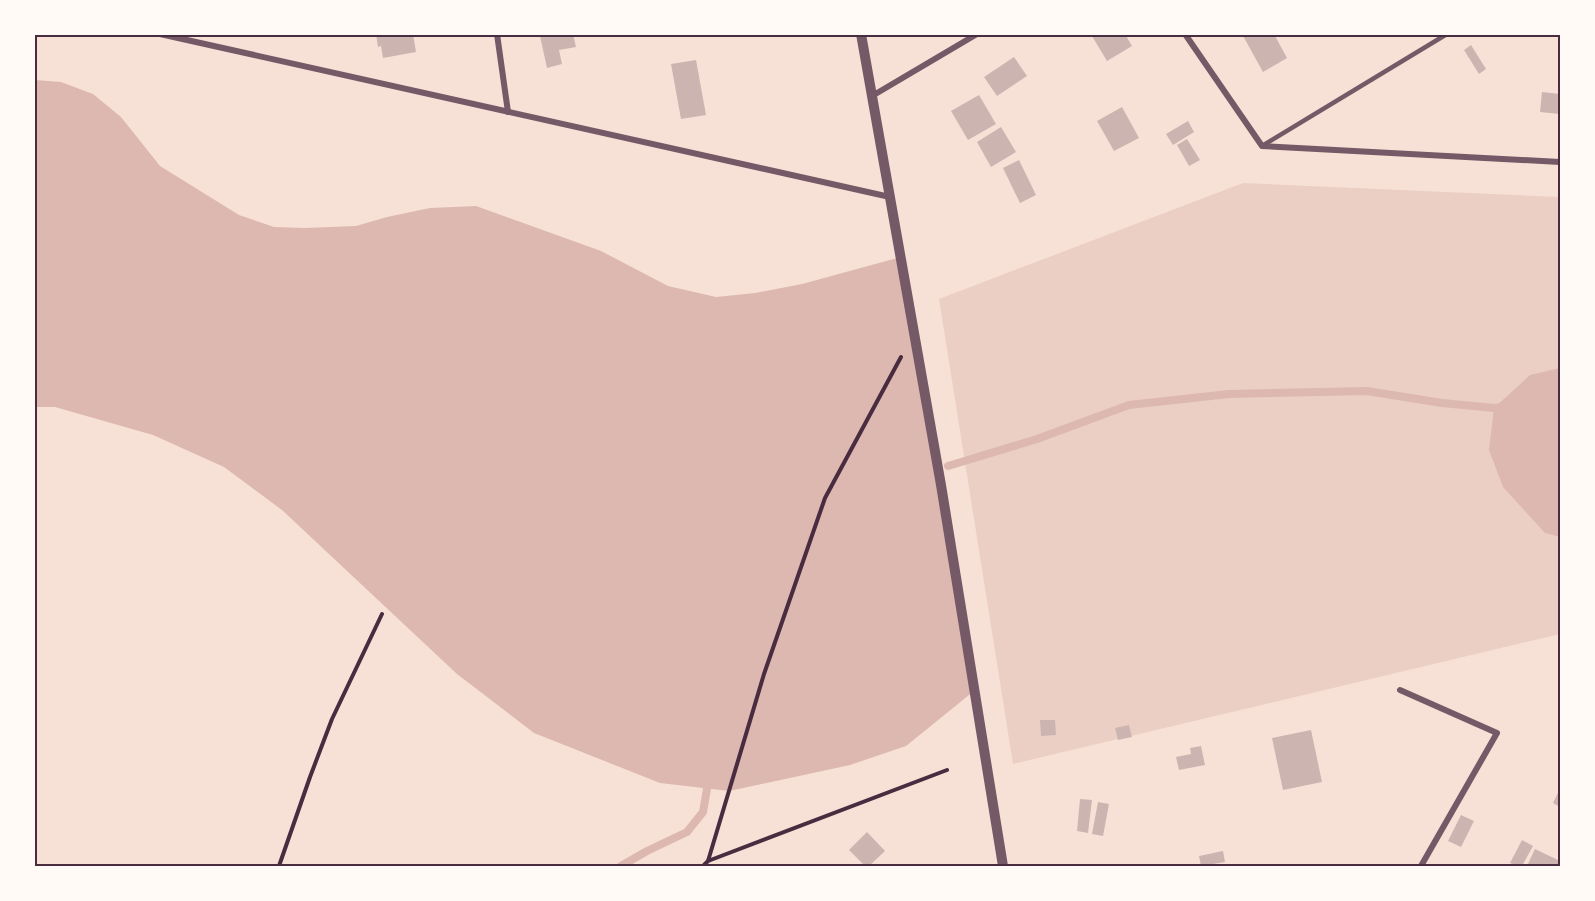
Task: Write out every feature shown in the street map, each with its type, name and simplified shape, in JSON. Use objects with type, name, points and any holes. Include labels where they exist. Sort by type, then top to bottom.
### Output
[{"type":"street","points":[[160,34],[890,197]]},
{"type":"street","points":[[497,34],[508,112]]},
{"type":"street","points":[[861,34],[941,486],[1003,867]]},
{"type":"street","points":[[872,96],[977,34]]},
{"type":"street","points":[[1185,34],[1262,146],[1560,162]]},
{"type":"street","points":[[1400,690],[1497,732],[1421,867]]},
{"type":"lane","points":[[1262,146],[1447,34]]},
{"type":"path","points":[[703,867],[708,861],[764,674],[825,498],[914,332]]},
{"type":"path","points":[[279,867],[332,719],[382,614]]},
{"type":"path","points":[[708,861],[947,770]]},
{"type":"shaded area","points":[[35,80],[61,82],[93,94],[121,117],[160,166],[239,215],[274,227],[356,226],[430,208],[476,206],[601,251],[668,286],[716,297],[755,293],[802,284],[901,257],[974,691],[906,746],[850,765],[729,791],[660,783],[534,733],[457,674],[282,510],[224,467],[153,435],[55,407],[35,407]]},
{"type":"shaded area","points":[[1243,183],[1560,197],[1560,634],[1013,764],[939,299]]},
{"type":"shaded area","points":[[1560,368],[1560,537],[1545,533],[1503,487],[1489,450],[1494,408],[1530,375]]},
{"type":"building","points":[[376,34],[413,34],[416,52],[383,58]]},
{"type":"building","points":[[573,34],[576,47],[559,50],[562,64],[547,68],[540,36]]},
{"type":"building","points":[[1095,34],[1125,34],[1132,46],[1107,61],[1092,36]]},
{"type":"building","points":[[1242,34],[1274,34],[1287,58],[1263,72]]},
{"type":"building","points":[[1471,45],[1486,69],[1479,74],[1464,50]]},
{"type":"building","points":[[1014,57],[1027,76],[997,96],[984,77]]},
{"type":"building","points":[[696,60],[706,115],[681,119],[671,64]]},
{"type":"building","points":[[1542,92],[1560,94],[1560,114],[1540,112]]},
{"type":"building","points":[[979,95],[996,124],[968,140],[951,111]]},
{"type":"building","points":[[1122,107],[1139,138],[1114,151],[1097,121]]},
{"type":"building","points":[[1188,121],[1194,132],[1173,145],[1166,134]]},
{"type":"building","points":[[1001,127],[1016,152],[991,167],[977,142]]},
{"type":"building","points":[[1187,139],[1200,160],[1189,166],[1177,145]]},
{"type":"building","points":[[1019,160],[1036,195],[1020,203],[1003,168]]},
{"type":"building","points":[[1040,720],[1055,720],[1056,735],[1041,736]]},
{"type":"building","points":[[1129,725],[1132,737],[1118,740],[1115,728]]},
{"type":"building","points":[[1311,730],[1322,782],[1283,790],[1272,738]]},
{"type":"building","points":[[1201,746],[1205,765],[1179,770],[1176,757],[1191,754],[1190,748]]},
{"type":"building","points":[[1560,789],[1560,807],[1553,803]]},
{"type":"building","points":[[1080,799],[1092,800],[1088,833],[1077,831]]},
{"type":"building","points":[[1098,802],[1109,804],[1103,836],[1092,834]]},
{"type":"building","points":[[1461,815],[1474,821],[1461,847],[1448,841]]},
{"type":"building","points":[[867,832],[885,851],[869,866],[865,866],[849,850]]},
{"type":"building","points":[[1522,840],[1533,846],[1522,866],[1518,866],[1510,863]]},
{"type":"building","points":[[1535,849],[1560,861],[1559,866],[1527,866]]},
{"type":"building","points":[[1223,851],[1225,862],[1201,866],[1199,856]]},
{"type":"waterway","points":[[948,466],[1037,439],[1129,405],[1229,394],[1367,391],[1442,403],[1504,407]]},
{"type":"waterway","points":[[621,866],[687,832],[703,812],[707,789]]}]
